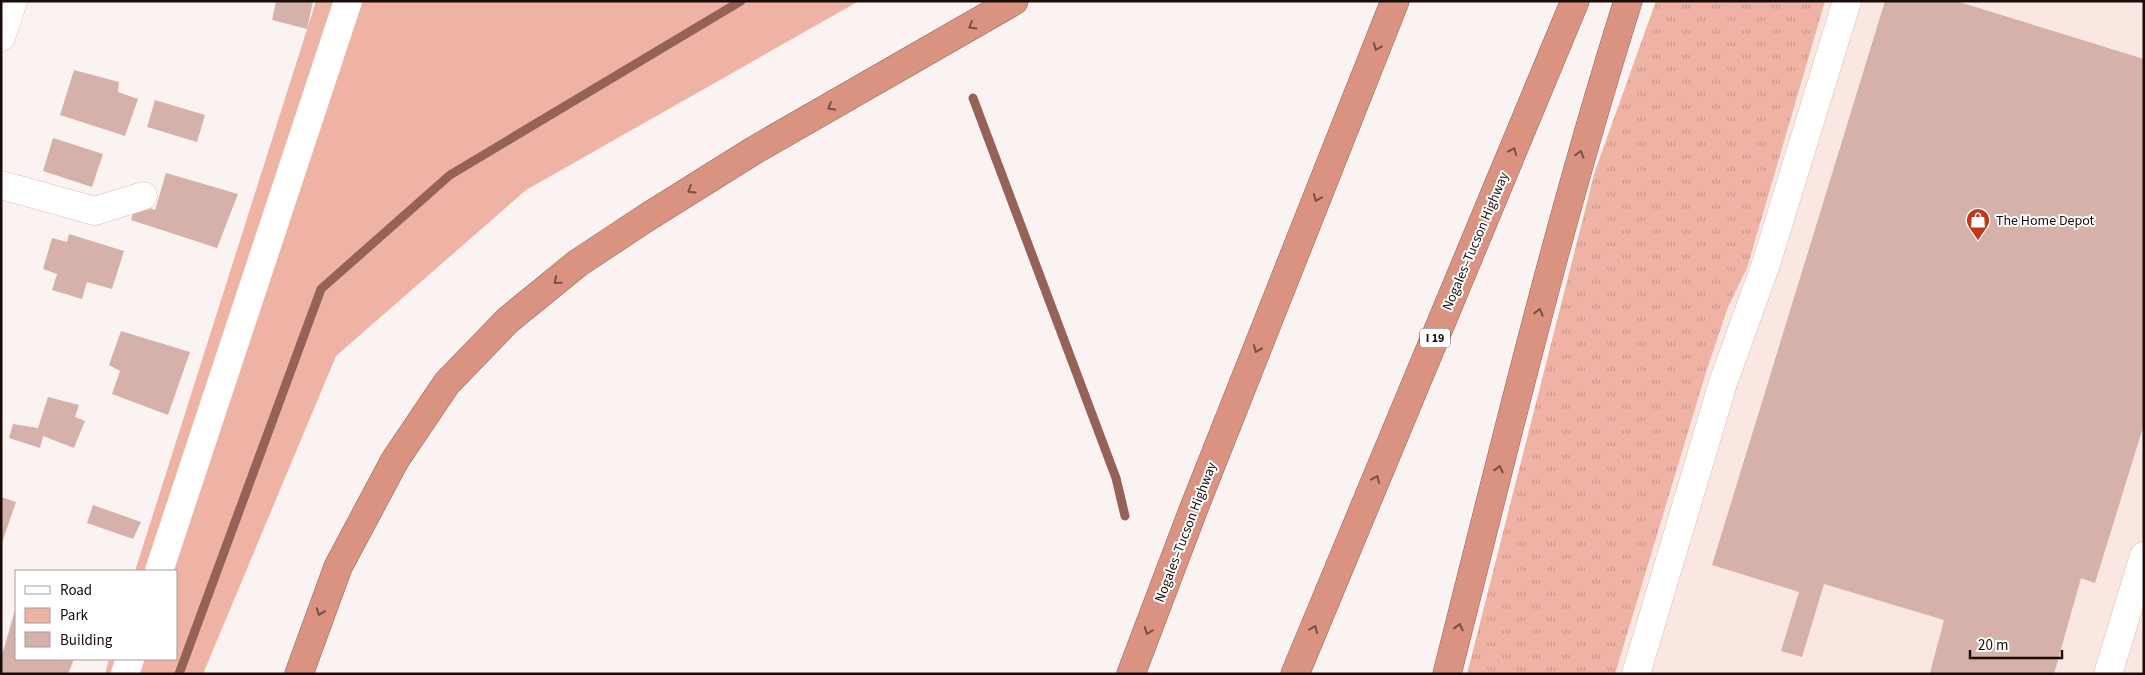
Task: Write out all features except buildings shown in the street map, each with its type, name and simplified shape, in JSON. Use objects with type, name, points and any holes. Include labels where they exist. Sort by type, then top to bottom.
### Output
[{"type":"highway","points":[[299,674],[338,567],[394,460],[447,383],[508,320],[578,263],[646,218],[753,152],[1014,1]]},
{"type":"highway","name":"Nogales–Tucson Highway","points":[[1131,674],[1192,513],[1395,1]]},
{"type":"highway","name":"Nogales–Tucson Highway","points":[[1295,674],[1575,1]]},
{"type":"highway","points":[[1447,674],[1558,236],[1584,140],[1628,1]]},
{"type":"street","points":[[1,37],[13,1]]},
{"type":"street","points":[[159,570],[348,1]]},
{"type":"street","points":[[1636,674],[1723,383],[1766,264],[1847,1]]},
{"type":"street","points":[[1,185],[95,211],[143,196]]},
{"type":"street","points":[[2108,674],[2144,556]]},
{"type":"street","points":[[125,674],[130,660]]},
{"type":"shaded area","name":"The Home Depot","points":[[1767,1],[2144,1],[2144,674],[1559,674]]},
{"type":"green space","points":[[316,1],[859,1],[526,190],[336,356],[203,674],[105,674],[109,660],[178,660],[178,570],[135,570]]},
{"type":"green space","points":[[1656,1],[1825,1],[1747,268],[1728,307],[1707,369],[1615,674],[1467,674],[1595,171]]},
{"type":"waterway","points":[[179,674],[321,289],[450,175],[741,1]]},
{"type":"waterway","points":[[973,98],[1116,478],[1125,516]]},
{"type":"place","name":"The Home Depot","points":[[1978,241]]}]
